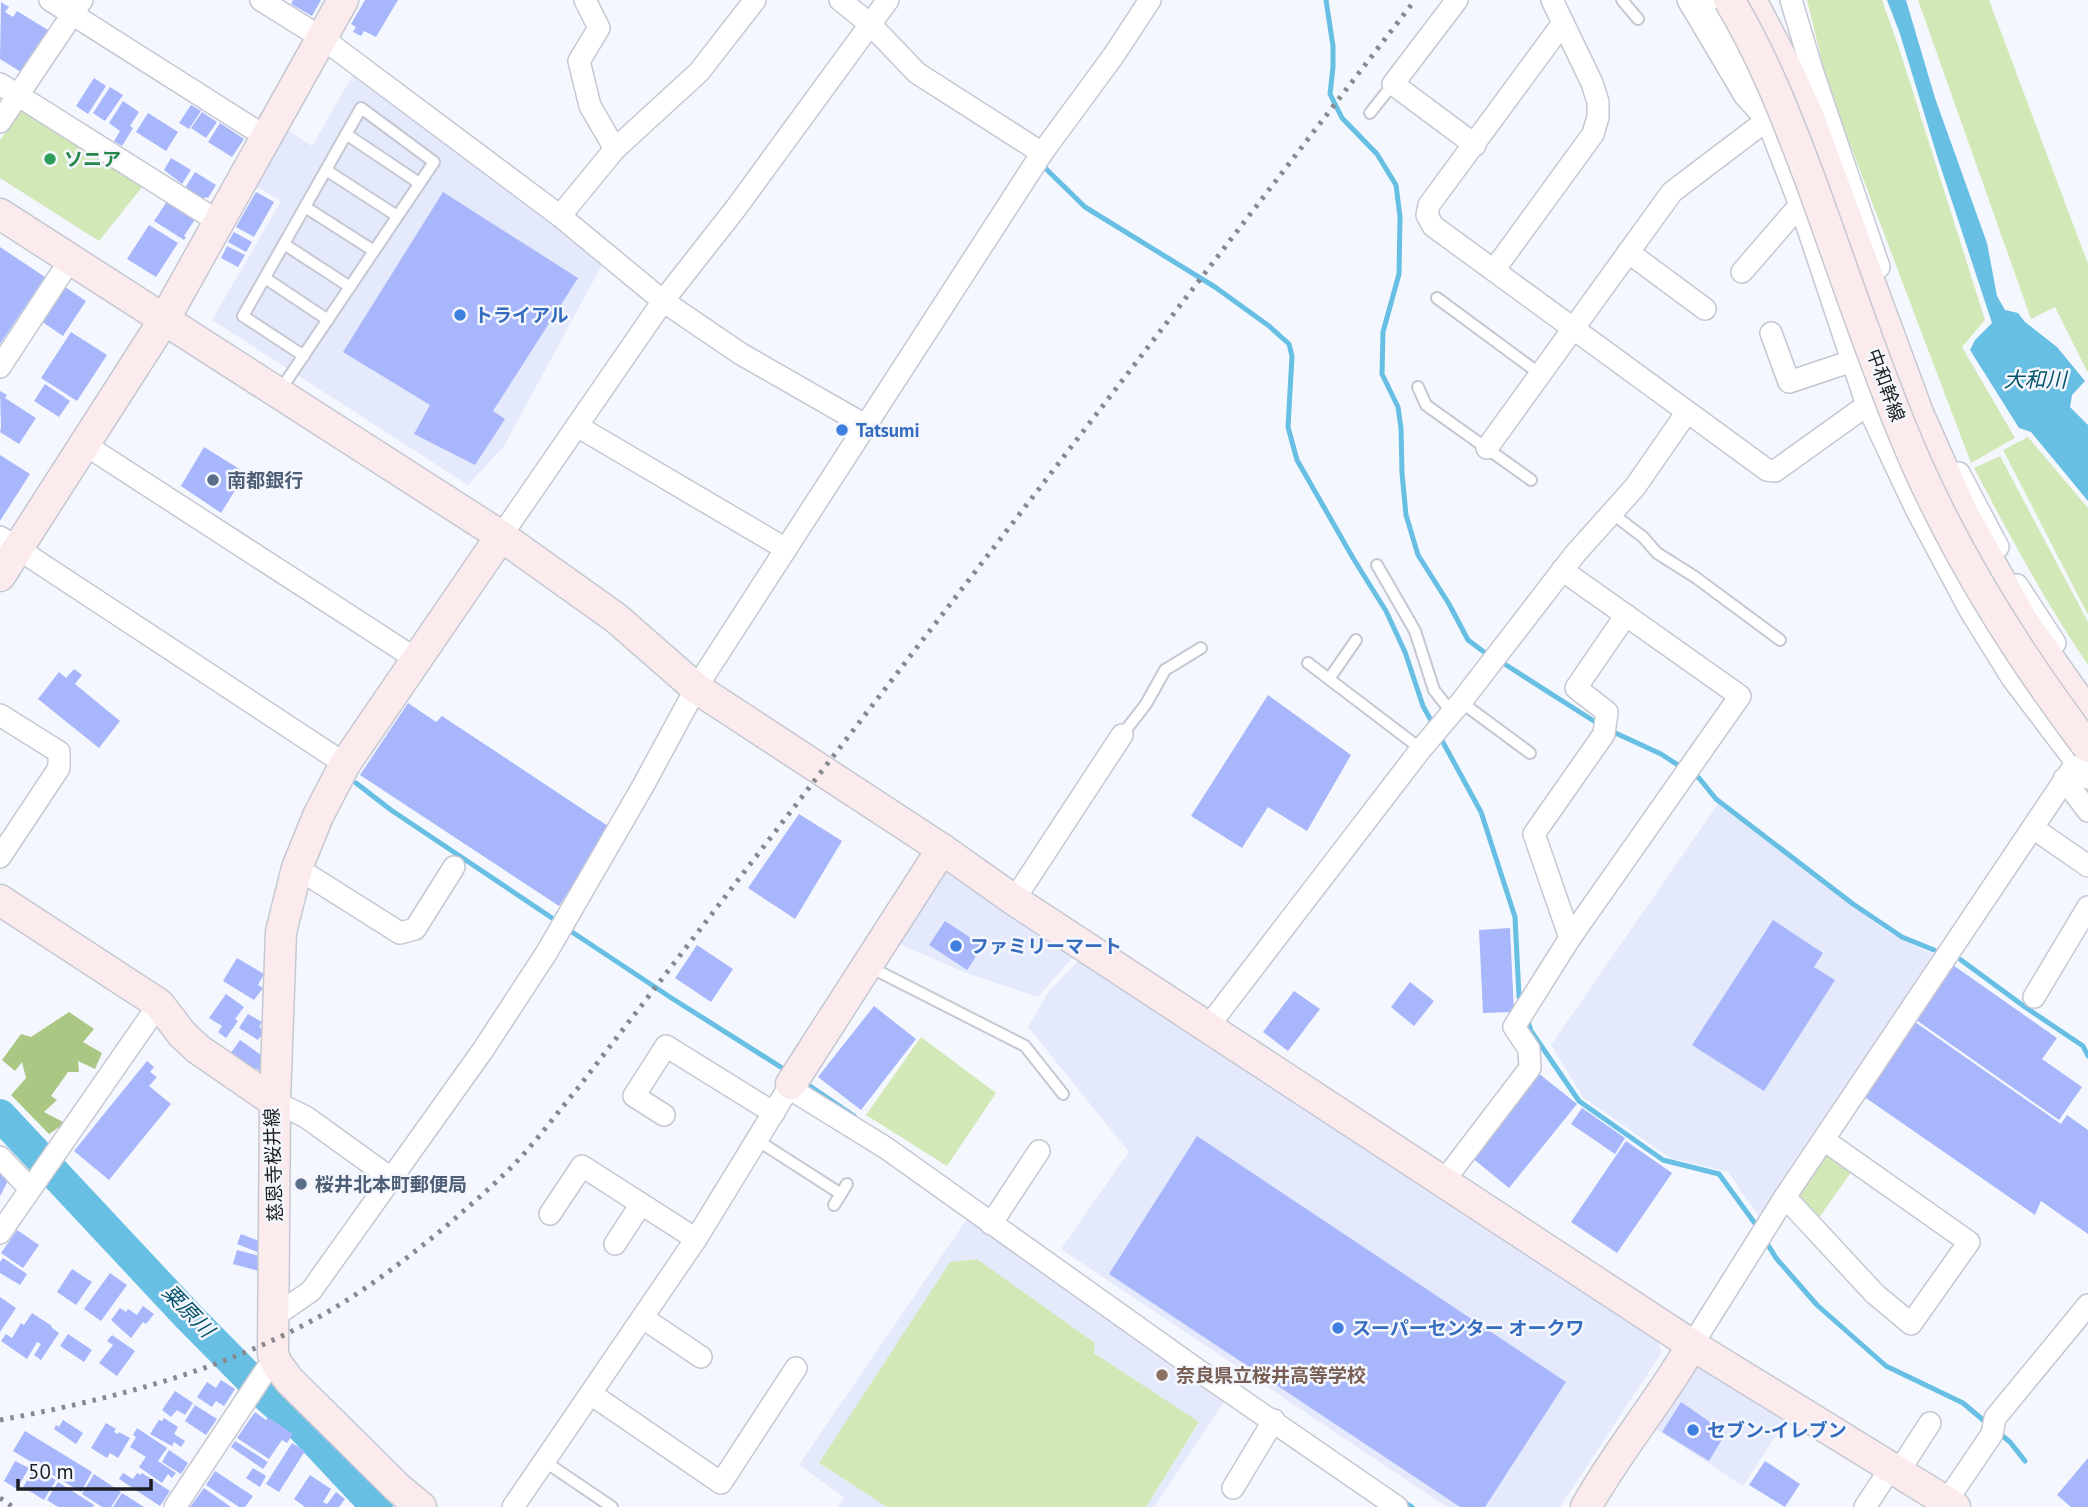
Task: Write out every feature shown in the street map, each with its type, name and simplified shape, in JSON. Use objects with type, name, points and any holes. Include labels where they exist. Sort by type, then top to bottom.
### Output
[{"type":"street","points":[[50,0],[77,7],[266,137]]},
{"type":"street","points":[[261,0],[322,37],[560,216],[663,301],[741,354],[864,425]]},
{"type":"street","points":[[0,576],[9,543],[84,444],[164,320],[343,0]]},
{"type":"street","points":[[585,0],[599,28],[579,61],[590,106],[615,149]]},
{"type":"street","points":[[560,216],[615,149],[699,72],[755,0]]},
{"type":"street","points":[[840,0],[870,24],[917,73],[1042,153]]},
{"type":"street","points":[[392,1179],[306,1116],[275,1102],[281,932],[297,868],[318,816],[345,764],[663,301],[736,208],[888,0]]},
{"type":"street","points":[[275,1316],[311,1291],[483,1050],[562,928],[696,688],[1042,153],[1114,55],[1150,0]]},
{"type":"street","points":[[1457,0],[1393,84],[1475,145]]},
{"type":"street","points":[[1688,0],[1745,96],[1767,120]]},
{"type":"street","points":[[1705,0],[1738,56],[1767,120],[1800,205],[1867,405],[1916,509],[1971,612],[2012,677],[2079,767],[2088,811]]},
{"type":"street","name":"中和幹線","points":[[1729,0],[1768,74],[1791,130],[1901,428],[1934,500],[1987,601],[2028,664],[2079,767]]},
{"type":"street","name":"中和幹線","points":[[1752,0],[1808,115],[1918,413],[1962,512],[2022,620],[2088,714]]},
{"type":"street","points":[[1776,0],[1814,73]]},
{"type":"street","points":[[1791,0],[1906,345],[1947,450],[2017,585],[2088,689]]},
{"type":"street","points":[[0,122],[9,90],[77,7]]},
{"type":"street","points":[[1560,8],[1475,145],[1429,205],[1427,215],[1433,226],[1767,470],[1775,471],[1867,405]]},
{"type":"street","points":[[1494,271],[1593,134],[1598,117],[1598,102],[1592,83],[1560,8]]},
{"type":"street","points":[[9,90],[219,222]]},
{"type":"street","points":[[1487,448],[1672,192],[1767,120]]},
{"type":"street","points":[[1742,272],[1800,205]]},
{"type":"street","points":[[0,214],[501,536],[616,618],[696,688],[943,849],[1014,900],[1207,1028],[1692,1345],[1950,1504],[1994,1426],[2088,1304]]},
{"type":"street","points":[[1628,252],[1705,309]]},
{"type":"street","points":[[0,367],[70,260]]},
{"type":"street","points":[[1771,333],[1789,382],[1852,361]]},
{"type":"street","points":[[1207,1028],[1562,570],[1610,512],[1635,487],[1687,412]]},
{"type":"street","points":[[577,426],[786,549]]},
{"type":"street","points":[[84,444],[416,659]]},
{"type":"street","points":[[9,543],[345,764]]},
{"type":"street","points":[[1443,1182],[1530,1068],[1529,1049],[1514,1027],[1570,938],[1740,696],[1562,570]]},
{"type":"street","points":[[1570,938],[1534,834],[1605,728],[1608,712],[1576,688],[1626,615]]},
{"type":"street","points":[[0,715],[59,752],[59,768],[0,857]]},
{"type":"street","points":[[1014,900],[1122,735]]},
{"type":"street","points":[[1587,1507],[1625,1444],[1661,1397],[1785,1197],[2032,828],[2079,767]]},
{"type":"street","points":[[2032,828],[2088,866]]},
{"type":"street","points":[[513,1507],[696,1239],[943,849]]},
{"type":"street","points":[[297,868],[400,933],[415,929],[454,867]]},
{"type":"street","name":"慈恩寺桜井線","points":[[0,900],[159,1004],[182,1034],[198,1049],[275,1102],[275,1316],[272,1367]]},
{"type":"street","points":[[2034,998],[2088,907]]},
{"type":"street","points":[[0,1233],[159,1004]]},
{"type":"street","points":[[664,1115],[634,1096],[666,1046],[774,1113]]},
{"type":"street","points":[[794,1081],[886,1148],[996,1217],[1195,1368],[1397,1507]]},
{"type":"street","points":[[1785,1197],[1875,1294],[1911,1324],[1969,1242],[1824,1140]]},
{"type":"street","points":[[996,1217],[1040,1151]]},
{"type":"street","points":[[0,1157],[34,1184]]},
{"type":"street","points":[[550,1214],[582,1166],[696,1239]]},
{"type":"street","points":[[615,1244],[641,1204]]},
{"type":"street","points":[[643,1318],[701,1357]]},
{"type":"street","points":[[175,1507],[247,1398],[272,1367],[289,1380],[398,1488],[421,1507]]},
{"type":"street","points":[[591,1394],[721,1483],[796,1368]]},
{"type":"street","points":[[1233,1488],[1274,1420]]},
{"type":"street","points":[[1865,1507],[1930,1423]]},
{"type":"lane","points":[[1622,0],[1638,19]]},
{"type":"lane","points":[[1370,113],[1393,84]]},
{"type":"lane","points":[[279,393],[304,356],[374,251],[433,162],[360,108],[243,316],[304,356]]},
{"type":"lane","points":[[346,134],[419,183]]},
{"type":"lane","points":[[326,170],[397,216]]},
{"type":"lane","points":[[305,207],[374,251]]},
{"type":"lane","points":[[284,244],[350,287]]},
{"type":"lane","points":[[264,278],[328,320]]},
{"type":"lane","points":[[1437,298],[1540,374]]},
{"type":"lane","points":[[1418,387],[1426,405],[1531,480]]},
{"type":"lane","points":[[1610,512],[1643,537],[1657,553],[1695,577],[1780,640]]},
{"type":"lane","points":[[1377,565],[1415,631],[1442,725]]},
{"type":"lane","points":[[1329,679],[1356,640]]},
{"type":"lane","points":[[1122,735],[1146,704],[1165,670],[1201,648]]},
{"type":"lane","points":[[1308,663],[1329,679],[1442,725],[1530,753]]},
{"type":"lane","points":[[869,965],[1025,1046],[1063,1094]]},
{"type":"lane","points":[[757,1140],[844,1189],[834,1205]]},
{"type":"lane","points":[[544,1461],[612,1507]]},
{"type":"shaded area","points":[[355,71],[604,261],[504,446],[468,485],[212,320],[281,201],[257,187],[287,130],[312,146]]},
{"type":"shaded area","points":[[1718,804],[1886,931],[1933,954],[1760,1218],[1728,1172],[1670,1158],[1583,1097],[1551,1045]]},
{"type":"shaded area","points":[[945,866],[1076,953],[1038,997],[966,973],[891,940]]},
{"type":"shaded area","points":[[1081,958],[1254,1068],[1657,1340],[1662,1352],[1560,1507],[1447,1507],[1061,1249],[1129,1152],[1028,1027],[1049,991]]},
{"type":"shaded area","name":"奈良県立桜井高等学校","points":[[969,1216],[1227,1397],[1154,1507],[1146,1507],[1199,1423],[1094,1353],[1095,1343],[977,1259],[950,1262],[820,1464],[887,1507],[838,1507],[844,1497],[799,1465]]},
{"type":"shaded area","points":[[1700,1361],[1788,1417],[1743,1486],[1656,1429]]},
{"type":"green space","points":[[1807,0],[1882,0],[1985,320],[1962,347],[2015,438],[1971,463],[1828,86]]},
{"type":"green space","points":[[1918,0],[1989,0],[2088,264],[2088,373],[2055,307],[2031,319]]},
{"type":"green space","name":"ソニア","points":[[21,111],[143,186],[99,241],[0,178],[0,140]]},
{"type":"green space","points":[[2028,437],[2088,508],[2088,615],[2003,450]]},
{"type":"green space","points":[[2000,456],[2088,622],[2088,665],[2043,593],[1974,468]]},
{"type":"green space","points":[[69,1012],[94,1029],[83,1042],[102,1053],[95,1069],[78,1061],[79,1072],[68,1072],[51,1096],[57,1100],[44,1112],[65,1123],[49,1134],[11,1095],[26,1078],[22,1062],[15,1071],[2,1060],[21,1034],[31,1037]]},
{"type":"green space","points":[[921,1037],[996,1093],[947,1166],[866,1115]]},
{"type":"green space","points":[[1827,1154],[1852,1171],[1818,1219],[1803,1202],[1800,1191],[1808,1172]]},
{"type":"green space","points":[[977,1259],[1095,1343],[1094,1353],[1199,1422],[1146,1507],[887,1507],[819,1463],[950,1262]]},
{"type":"water","name":"大和川","points":[[1887,0],[1906,0],[1935,98],[1987,243],[1997,296],[2005,310],[2018,313],[2025,322],[2057,347],[2085,381],[2072,395],[2070,407],[2088,425],[2088,501],[2031,432],[2019,428],[1970,350],[1975,340],[1992,323]]},
{"type":"building","points":[[293,0],[321,0],[312,16],[291,4]]},
{"type":"building","points":[[365,0],[398,0],[376,37],[364,31],[361,36],[353,32],[356,27],[351,24]]},
{"type":"building","points":[[1,2],[9,7],[5,12],[13,17],[17,11],[48,30],[21,72],[0,59]]},
{"type":"building","points":[[94,78],[106,86],[88,114],[76,106]]},
{"type":"building","points":[[110,87],[123,95],[105,121],[93,113]]},
{"type":"building","points":[[123,101],[139,112],[122,146],[114,141],[120,131],[109,123]]},
{"type":"building","points":[[191,105],[201,111],[189,129],[179,123]]},
{"type":"building","points":[[202,112],[217,122],[206,138],[191,128]]},
{"type":"building","points":[[148,113],[178,132],[166,151],[136,132]]},
{"type":"building","points":[[220,123],[244,139],[232,157],[208,142]]},
{"type":"building","points":[[171,158],[191,170],[182,184],[164,170]]},
{"type":"building","points":[[195,172],[216,185],[208,198],[204,199],[185,188]]},
{"type":"building","points":[[256,192],[274,202],[254,237],[236,227]]},
{"type":"building","name":"トライアル","points":[[443,192],[578,278],[493,411],[505,419],[475,465],[414,434],[430,405],[343,352]]},
{"type":"building","points":[[168,200],[196,218],[184,240],[154,221]]},
{"type":"building","points":[[149,225],[178,243],[156,277],[127,259]]},
{"type":"building","points":[[234,232],[252,242],[246,252],[228,242]]},
{"type":"building","points":[[227,246],[245,255],[238,267],[221,258]]},
{"type":"building","points":[[0,247],[45,277],[0,344]]},
{"type":"building","points":[[65,287],[86,301],[63,336],[41,321]]},
{"type":"building","points":[[71,332],[107,355],[77,401],[41,378]]},
{"type":"building","points":[[45,384],[70,401],[59,417],[34,401]]},
{"type":"building","points":[[0,391],[7,395],[5,398],[36,418],[19,444],[0,432]]},
{"type":"building","name":"南都銀行","points":[[204,447],[246,473],[221,513],[181,486]]},
{"type":"building","points":[[0,455],[30,474],[0,521]]},
{"type":"building","points":[[74,669],[82,675],[75,684],[120,721],[99,748],[38,699],[59,672],[66,678]]},
{"type":"building","points":[[1268,695],[1351,755],[1307,831],[1268,807],[1242,848],[1191,816]]},
{"type":"building","points":[[408,703],[436,722],[442,716],[611,828],[559,906],[360,775]]},
{"type":"building","points":[[799,814],[842,841],[795,919],[748,888]]},
{"type":"building","points":[[1773,920],[1823,953],[1814,967],[1835,980],[1764,1091],[1692,1045]]},
{"type":"building","name":"ファミリーマート","points":[[945,921],[983,946],[967,970],[929,945]]},
{"type":"building","points":[[1510,928],[1514,1012],[1483,1013],[1479,930]]},
{"type":"building","points":[[697,945],[733,969],[711,1002],[675,978]]},
{"type":"building","points":[[237,958],[264,974],[258,985],[263,988],[254,1000],[223,981]]},
{"type":"building","points":[[1950,963],[2057,1038],[2042,1059],[2082,1087],[2059,1120],[1912,1017]]},
{"type":"building","points":[[1410,982],[1434,1001],[1414,1026],[1391,1007]]},
{"type":"building","points":[[1294,991],[1320,1009],[1288,1051],[1263,1032]]},
{"type":"building","points":[[226,994],[244,1007],[226,1038],[218,1032],[222,1026],[209,1018]]},
{"type":"building","points":[[874,1006],[916,1039],[861,1110],[818,1077]]},
{"type":"building","points":[[248,1014],[262,1022],[259,1027],[263,1029],[263,1033],[258,1040],[239,1028]]},
{"type":"building","points":[[1915,1022],[2061,1124],[2067,1115],[2088,1130],[2088,1234],[2041,1201],[2035,1215],[1863,1096]]},
{"type":"building","points":[[240,1040],[264,1057],[260,1062],[264,1066],[260,1071],[230,1054]]},
{"type":"building","points":[[147,1061],[154,1067],[150,1072],[157,1077],[149,1086],[171,1104],[109,1180],[74,1151]]},
{"type":"building","points":[[1538,1073],[1577,1104],[1509,1188],[1471,1157]]},
{"type":"building","points":[[1582,1108],[1625,1138],[1615,1154],[1571,1124]]},
{"type":"building","name":"スーパーセンター オークワ","points":[[1197,1136],[1566,1382],[1485,1507],[1460,1507],[1109,1274]]},
{"type":"building","points":[[1626,1141],[1672,1173],[1617,1253],[1571,1222]]},
{"type":"building","points":[[0,1173],[8,1181],[0,1196]]},
{"type":"building","points":[[17,1230],[39,1245],[23,1268],[1,1253]]},
{"type":"building","points":[[241,1234],[264,1243],[260,1253],[237,1244]]},
{"type":"building","points":[[237,1250],[263,1257],[259,1271],[233,1264]]},
{"type":"building","points":[[3,1258],[27,1274],[20,1285],[0,1273],[0,1262]]},
{"type":"building","points":[[72,1269],[92,1282],[76,1305],[57,1292]]},
{"type":"building","points":[[110,1273],[127,1285],[101,1321],[84,1309]]},
{"type":"building","points":[[0,1297],[16,1308],[0,1332]]},
{"type":"building","points":[[143,1306],[154,1314],[146,1324],[143,1322],[131,1338],[111,1320],[120,1308],[126,1312],[128,1309],[137,1315]]},
{"type":"building","points":[[32,1313],[59,1333],[41,1360],[34,1355],[41,1344],[37,1342],[27,1359],[1,1341],[6,1334],[12,1338],[21,1323],[24,1325]]},
{"type":"building","points":[[68,1334],[92,1350],[84,1362],[60,1346]]},
{"type":"building","points":[[112,1335],[135,1351],[117,1376],[99,1363],[113,1345],[107,1341]]},
{"type":"building","points":[[221,1380],[235,1389],[224,1406],[216,1401],[212,1407],[197,1397],[207,1382],[216,1388]]},
{"type":"building","points":[[175,1391],[193,1403],[185,1415],[177,1410],[171,1417],[162,1410]]},
{"type":"building","name":"セブン-イレブン","points":[[1681,1402],[1726,1433],[1709,1461],[1662,1432]]},
{"type":"building","points":[[195,1405],[217,1419],[206,1435],[185,1421]]},
{"type":"building","points":[[255,1412],[266,1420],[268,1417],[293,1434],[287,1443],[282,1440],[269,1459],[237,1438]]},
{"type":"building","points":[[164,1418],[178,1427],[174,1434],[185,1441],[181,1447],[174,1442],[172,1446],[150,1434],[159,1420]]},
{"type":"building","points":[[63,1420],[83,1433],[76,1444],[54,1429],[56,1425],[59,1427]]},
{"type":"building","points":[[106,1423],[116,1429],[114,1432],[130,1438],[118,1458],[110,1453],[107,1458],[91,1448]]},
{"type":"building","points":[[137,1428],[167,1448],[158,1461],[176,1473],[172,1478],[168,1474],[162,1483],[139,1467],[146,1457],[130,1447],[136,1437],[133,1435]]},
{"type":"building","points":[[25,1431],[92,1472],[81,1492],[13,1451]]},
{"type":"building","points":[[235,1441],[268,1462],[263,1469],[231,1447]]},
{"type":"building","points":[[292,1443],[305,1451],[279,1492],[266,1484]]},
{"type":"building","points":[[169,1450],[188,1463],[181,1474],[162,1462]]},
{"type":"building","points":[[2088,1458],[2088,1507],[2071,1507],[2057,1495]]},
{"type":"building","points":[[15,1461],[29,1468],[17,1489],[4,1481]]},
{"type":"building","points":[[1765,1461],[1800,1484],[1785,1507],[1749,1485]]},
{"type":"building","points":[[35,1467],[56,1480],[44,1500],[23,1487]]},
{"type":"building","points":[[253,1468],[266,1476],[260,1487],[246,1478]]},
{"type":"building","points":[[215,1471],[253,1496],[245,1507],[239,1507],[206,1485]]},
{"type":"building","points":[[123,1473],[133,1479],[137,1473],[142,1473],[170,1491],[160,1506],[119,1479]]},
{"type":"building","points":[[94,1474],[121,1492],[111,1507],[102,1507],[82,1494]]},
{"type":"building","points":[[310,1475],[331,1489],[323,1502],[327,1504],[336,1492],[345,1499],[339,1507],[305,1507],[294,1499]]},
{"type":"building","points":[[58,1482],[94,1505],[93,1507],[58,1507],[47,1500]]},
{"type":"building","points":[[204,1488],[231,1507],[190,1507]]},
{"type":"building","points":[[122,1493],[144,1507],[113,1507]]},
{"type":"waterway","points":[[1326,0],[1333,46],[1330,94],[1342,118],[1377,154],[1396,185],[1400,217],[1399,274],[1383,332],[1382,374],[1398,407],[1406,515],[1418,555],[1468,640],[1484,652]]},
{"type":"waterway","points":[[1041,164],[1085,207],[1215,287],[1289,344],[1292,356],[1288,427],[1297,460],[1386,611],[1405,652],[1423,706],[1434,726]]},
{"type":"waterway","points":[[1503,663],[1600,725]]},
{"type":"waterway","points":[[1609,730],[1661,754],[1684,769]]},
{"type":"waterway","points":[[1439,735],[1481,812],[1515,917],[1521,1003]]},
{"type":"waterway","points":[[1692,774],[1699,778],[1716,799],[1853,904],[1902,937],[1934,950]]},
{"type":"waterway","points":[[356,783],[391,810],[558,922]]},
{"type":"waterway","points":[[566,928],[787,1071]]},
{"type":"waterway","points":[[1961,960],[2083,1046],[2088,1056]]},
{"type":"waterway","points":[[1527,1018],[1531,1031],[1579,1101],[1663,1160],[1719,1174],[1759,1229]]},
{"type":"waterway","points":[[804,1082],[854,1116]]},
{"type":"waterway","name":"粟原川","points":[[0,1115],[188,1316],[269,1398],[303,1428],[377,1507]]},
{"type":"waterway","points":[[1765,1240],[1776,1258],[1817,1305],[1886,1366],[1963,1403],[1989,1425]]},
{"type":"waterway","points":[[1999,1433],[2025,1461]]},
{"type":"waterway","points":[[1401,1500],[1412,1507]]},
{"type":"railway","points":[[0,1420],[128,1392],[212,1365],[292,1331],[331,1310],[392,1269],[451,1222],[510,1169],[578,1088],[1415,0]]},
{"type":"railway","points":[[0,1498],[13,1507]]},
{"type":"place","name":"ソニア","points":[[50,159]]},
{"type":"place","name":"トライアル","points":[[460,315]]},
{"type":"place","name":"Tatsumi","points":[[842,430]]},
{"type":"place","name":"南都銀行","points":[[213,480]]},
{"type":"place","name":"ファミリーマート","points":[[956,946]]},
{"type":"place","name":"桜井北本町郵便局","points":[[301,1184]]},
{"type":"place","name":"スーパーセンター オークワ","points":[[1338,1328]]},
{"type":"place","name":"奈良県立桜井高等学校","points":[[1162,1375]]},
{"type":"place","name":"セブン-イレブン","points":[[1693,1430]]}]
